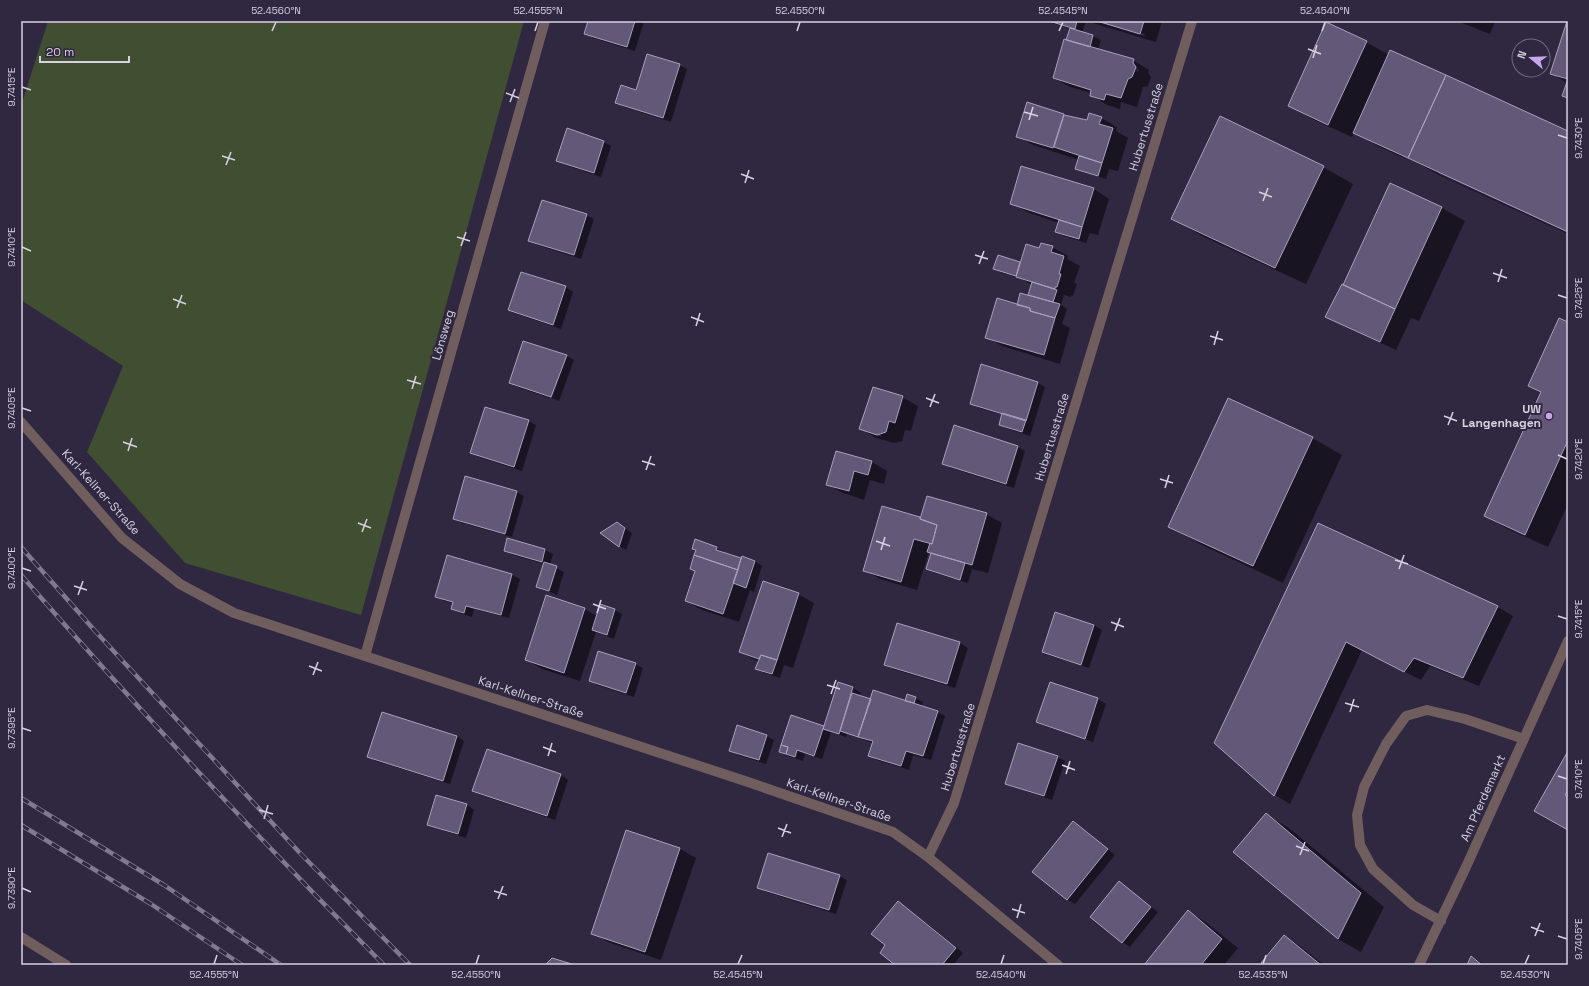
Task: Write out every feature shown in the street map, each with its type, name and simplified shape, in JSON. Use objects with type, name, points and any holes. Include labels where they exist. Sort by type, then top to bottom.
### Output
[{"type":"street","name":"Lönsweg","points":[[365,656],[546,21]]},
{"type":"street","name":"Hubertusstraße","points":[[928,857],[954,803],[1192,21]]},
{"type":"street","name":"Karl-Kellner-Straße","points":[[21,422],[122,538],[180,584],[234,613],[745,781],[893,832],[928,857],[1058,965]]},
{"type":"street","name":"Am Pferdemarkt","points":[[1419,965],[1568,641]]},
{"type":"street","points":[[1440,921],[1413,905],[1373,869],[1360,845],[1357,823],[1357,815],[1364,787],[1386,744],[1406,716],[1427,710],[1465,720],[1524,739]]},
{"type":"street","points":[[21,937],[66,965]]},
{"type":"green space","points":[[48,21],[524,21],[361,615],[185,563],[87,452],[123,366],[21,300],[21,106]]},
{"type":"building","points":[[588,21],[635,21],[627,47],[584,34]]},
{"type":"building","points":[[1049,21],[1077,21],[1075,29]]},
{"type":"building","points":[[1097,21],[1144,21],[1140,34]]},
{"type":"building","points":[[1568,21],[1568,79],[1551,74]]},
{"type":"building","points":[[1326,22],[1367,41],[1328,125],[1288,106]]},
{"type":"building","points":[[1070,28],[1093,35],[1090,47],[1066,40]]},
{"type":"building","points":[[1064,39],[1134,59],[1133,63],[1136,67],[1132,77],[1128,79],[1121,98],[1106,94],[1104,100],[1090,96],[1091,90],[1053,78]]},
{"type":"building","points":[[1390,50],[1446,75],[1408,158],[1353,133]]},
{"type":"building","points":[[647,54],[680,64],[663,118],[615,103],[621,85],[636,90]]},
{"type":"building","points":[[1446,75],[1568,131],[1568,232],[1408,158]]},
{"type":"building","points":[[1568,79],[1568,98],[1562,96]]},
{"type":"building","points":[[1027,102],[1064,114],[1053,148],[1016,137]]},
{"type":"building","points":[[1089,113],[1102,117],[1099,124],[1113,128],[1102,163],[1054,147],[1064,115],[1087,120]]},
{"type":"building","points":[[1220,116],[1324,166],[1275,268],[1171,219]]},
{"type":"building","points":[[567,128],[604,141],[594,173],[556,161]]},
{"type":"building","points":[[1079,156],[1102,163],[1098,176],[1075,169]]},
{"type":"building","points":[[1021,166],[1094,188],[1082,227],[1010,204]]},
{"type":"building","points":[[1390,183],[1442,207],[1395,309],[1343,285]]},
{"type":"building","points":[[542,200],[587,214],[574,255],[528,241]]},
{"type":"building","points":[[1059,220],[1082,227],[1079,239],[1055,232]]},
{"type":"building","points":[[1041,243],[1053,246],[1051,252],[1064,256],[1059,274],[1061,274],[1055,289],[1016,277],[1026,244],[1039,248]]},
{"type":"building","points":[[998,255],[1020,262],[1016,276],[993,269]]},
{"type":"building","points":[[521,272],[566,286],[553,325],[508,310]]},
{"type":"building","points":[[1032,282],[1057,290],[1053,302],[1028,295]]},
{"type":"building","points":[[1342,284],[1395,309],[1380,342],[1325,317]]},
{"type":"building","points":[[1020,293],[1060,304],[1055,318],[1030,311],[1030,308],[1017,305]]},
{"type":"building","points":[[997,298],[1030,308],[1030,311],[1055,318],[1044,355],[985,338]]},
{"type":"building","name":"UW Langenhagen","points":[[1559,318],[1568,322],[1568,440],[1525,535],[1484,516],[1541,392],[1528,386]]},
{"type":"building","points":[[523,341],[567,355],[551,397],[509,383]]},
{"type":"building","points":[[981,364],[1038,382],[1026,421],[970,404]]},
{"type":"building","points":[[873,387],[903,396],[895,423],[889,421],[886,432],[877,435],[859,429]]},
{"type":"building","points":[[1228,398],[1313,437],[1253,566],[1168,527]]},
{"type":"building","points":[[485,407],[529,420],[514,467],[470,453]]},
{"type":"building","points":[[1002,413],[1026,420],[1022,432],[999,425]]},
{"type":"building","points":[[954,425],[1018,446],[1006,484],[942,464]]},
{"type":"building","points":[[836,451],[872,461],[868,475],[854,471],[849,491],[826,485]]},
{"type":"building","points":[[465,476],[517,491],[505,534],[453,519]]},
{"type":"building","points":[[927,496],[987,513],[972,565],[927,552],[930,543],[932,544],[937,525],[920,519]]},
{"type":"building","points":[[882,506],[920,517],[920,519],[937,525],[932,544],[914,539],[901,582],[863,571]]},
{"type":"building","points":[[617,522],[625,528],[619,547],[600,533]]},
{"type":"building","points":[[1318,523],[1498,606],[1463,678],[1414,658],[1404,672],[1346,642],[1274,796],[1214,743]]},
{"type":"building","points":[[507,538],[545,549],[542,562],[504,551]]},
{"type":"building","points":[[695,539],[717,547],[716,550],[741,558],[738,570],[694,555],[696,550],[692,549]]},
{"type":"building","points":[[931,553],[965,563],[960,580],[926,569]]},
{"type":"building","points":[[447,555],[512,574],[501,615],[466,606],[464,613],[451,609],[453,602],[435,597]]},
{"type":"building","points":[[694,555],[738,570],[723,614],[685,601],[695,571],[690,569]]},
{"type":"building","points":[[742,556],[755,561],[746,588],[733,583]]},
{"type":"building","points":[[544,562],[557,566],[549,591],[536,587]]},
{"type":"building","points":[[763,581],[799,593],[777,660],[761,655],[759,659],[739,652]]},
{"type":"building","points":[[546,595],[585,608],[564,673],[525,660]]},
{"type":"building","points":[[600,604],[615,609],[607,635],[592,630]]},
{"type":"building","points":[[1055,612],[1094,625],[1081,665],[1042,652]]},
{"type":"building","points":[[897,623],[960,642],[947,684],[884,665]]},
{"type":"building","points":[[598,651],[636,663],[626,693],[589,681]]},
{"type":"building","points":[[761,655],[777,660],[772,674],[755,669]]},
{"type":"building","points":[[838,682],[853,687],[839,734],[823,729]]},
{"type":"building","points":[[1050,682],[1098,698],[1085,739],[1036,722]]},
{"type":"building","points":[[873,690],[938,711],[923,756],[906,751],[901,766],[868,756],[873,741],[858,737]]},
{"type":"building","points":[[852,693],[871,699],[858,737],[840,731]]},
{"type":"building","points":[[907,694],[916,697],[914,703],[905,701]]},
{"type":"building","points":[[382,712],[457,736],[443,781],[367,757]]},
{"type":"building","points":[[791,715],[824,726],[814,756],[797,750],[795,757],[786,754],[788,747],[781,745]]},
{"type":"building","points":[[737,725],[767,735],[759,760],[729,751]]},
{"type":"building","points":[[1018,743],[1058,756],[1044,796],[1005,784]]},
{"type":"building","points":[[781,745],[788,747],[786,754],[779,752]]},
{"type":"building","points":[[487,749],[561,774],[547,816],[472,791]]},
{"type":"building","points":[[1568,751],[1568,790],[1565,795],[1568,797],[1568,830],[1534,811]]},
{"type":"building","points":[[436,795],[467,804],[458,834],[427,825]]},
{"type":"building","points":[[1266,813],[1361,893],[1338,939],[1233,852]]},
{"type":"building","points":[[1073,821],[1108,849],[1067,900],[1032,872]]},
{"type":"building","points":[[626,830],[680,848],[645,952],[591,934]]},
{"type":"building","points":[[768,853],[840,875],[829,910],[757,888]]},
{"type":"building","points":[[1119,881],[1151,907],[1122,943],[1090,917]]},
{"type":"building","points":[[898,901],[956,948],[942,965],[895,965],[880,953],[885,945],[871,934]]},
{"type":"building","points":[[1188,910],[1222,939],[1201,965],[1144,965]]},
{"type":"building","points":[[1284,935],[1321,965],[1263,965],[1261,963]]},
{"type":"building","points":[[1471,956],[1482,965],[1467,965]]},
{"type":"building","points":[[552,958],[575,965],[545,965]]},
{"type":"railway","points":[[21,547],[96,632],[299,852],[410,965]]},
{"type":"railway","points":[[21,575],[200,773],[291,870],[384,965]]},
{"type":"railway","points":[[21,798],[164,885],[281,965]]},
{"type":"railway","points":[[21,825],[151,904],[242,965]]},
{"type":"place","name":"UW Langenhagen","points":[[1549,416]]}]
